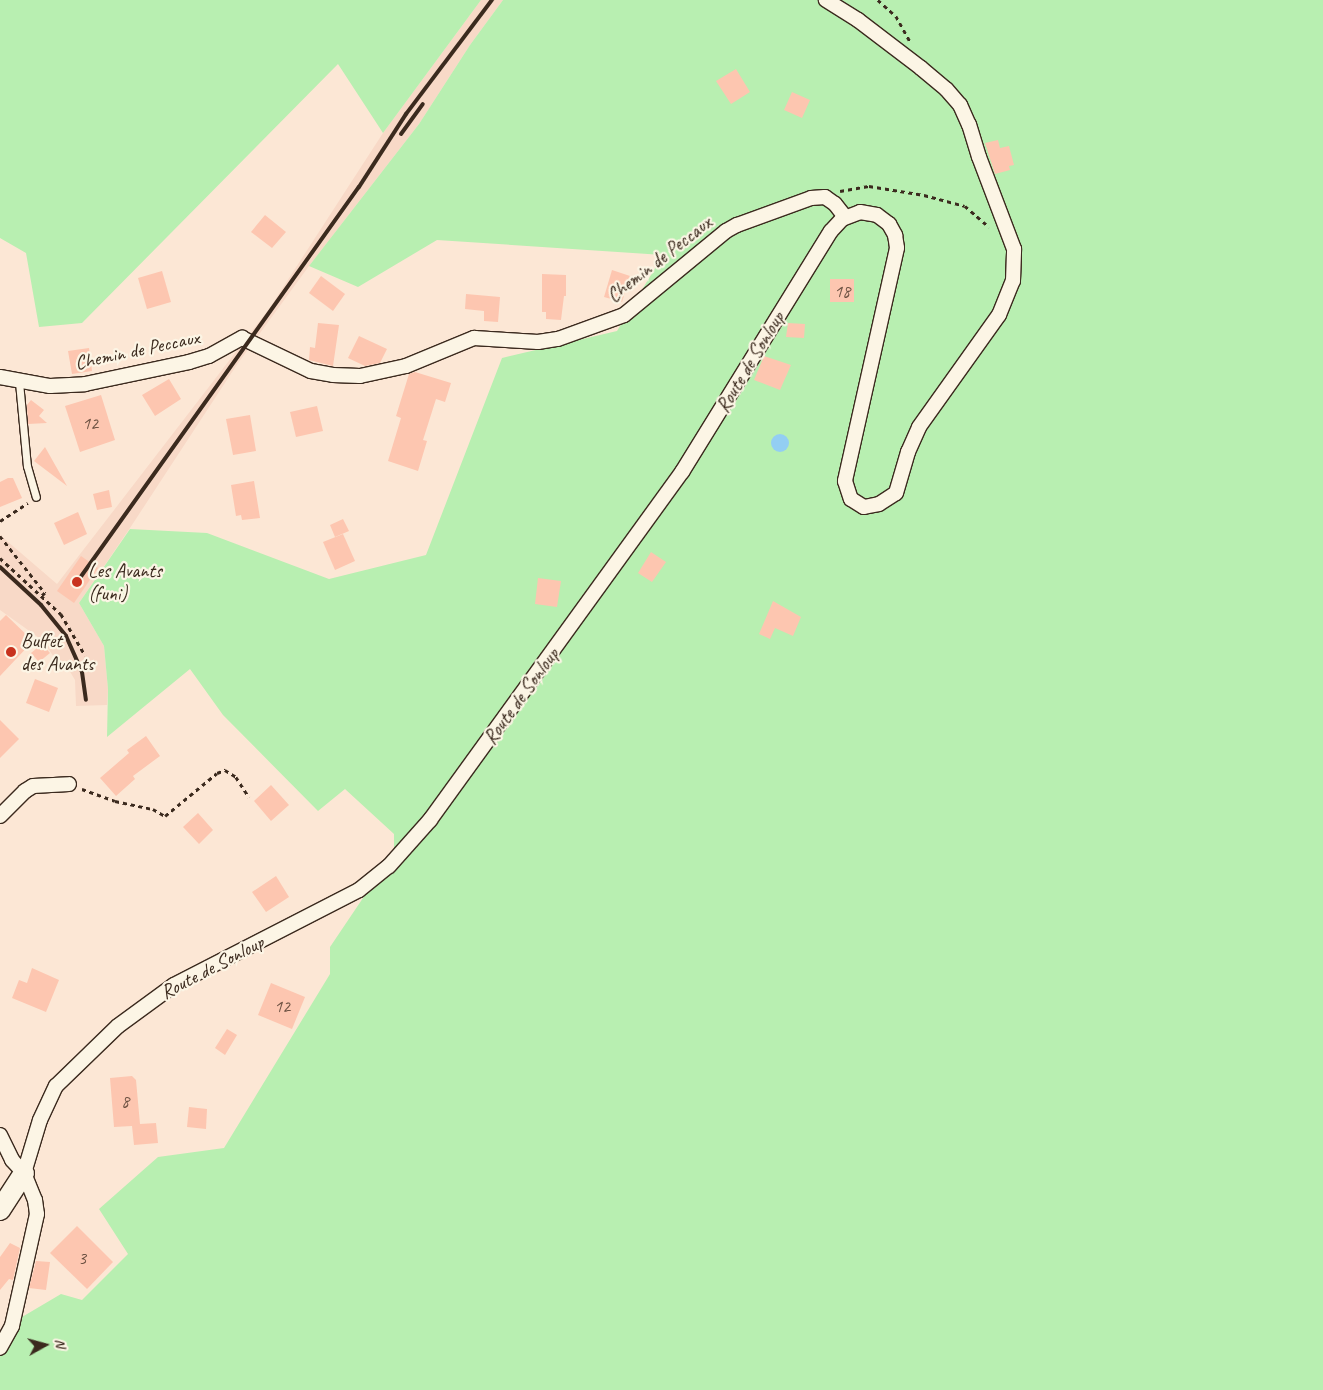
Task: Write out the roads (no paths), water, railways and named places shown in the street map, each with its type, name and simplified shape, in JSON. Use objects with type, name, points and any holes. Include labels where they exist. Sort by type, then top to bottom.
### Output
[{"type":"street","points":[[826,0],[845,10],[911,60],[946,89],[960,105],[967,120],[984,172],[1013,242],[1015,256],[1013,281],[996,321],[919,427],[908,452],[896,493],[879,504],[864,507],[854,503],[848,494],[845,475],[874,362],[894,268],[897,242],[889,224],[878,215],[860,212],[844,217]]},
{"type":"street","name":"Chemin de Peccaux","points":[[0,377],[19,382],[50,386],[85,384],[189,362],[214,354],[242,338],[302,368],[348,377],[406,366],[474,338],[538,342],[558,339],[624,315],[726,231],[737,225],[811,198],[825,197],[835,204],[844,217]]},
{"type":"street","name":"Route de Sonloup","points":[[0,1210],[24,1173],[40,1120],[56,1086],[118,1026],[174,986],[358,890],[389,866],[430,820],[682,472],[831,231],[844,217]]},
{"type":"street","points":[[0,816],[24,791],[33,786],[69,784]]},
{"type":"street","points":[[0,1135],[12,1160],[24,1173],[35,1200],[36,1221],[12,1326],[0,1348]]},
{"type":"lane","points":[[19,382],[27,466],[36,497]]},
{"type":"water","points":[[780,434],[786,437],[789,443],[786,449],[780,452],[774,449],[771,443],[774,437]]},
{"type":"railway","points":[[77,582],[359,187],[406,114],[492,0]]},
{"type":"railway","points":[[401,134],[423,104]]},
{"type":"railway","points":[[0,567],[41,605],[66,636],[82,672],[86,700]]},
{"type":"place","name":"Les Avants (funi)","points":[[77,582]]},
{"type":"place","name":"Buffet des Avants","points":[[11,652]]}]
